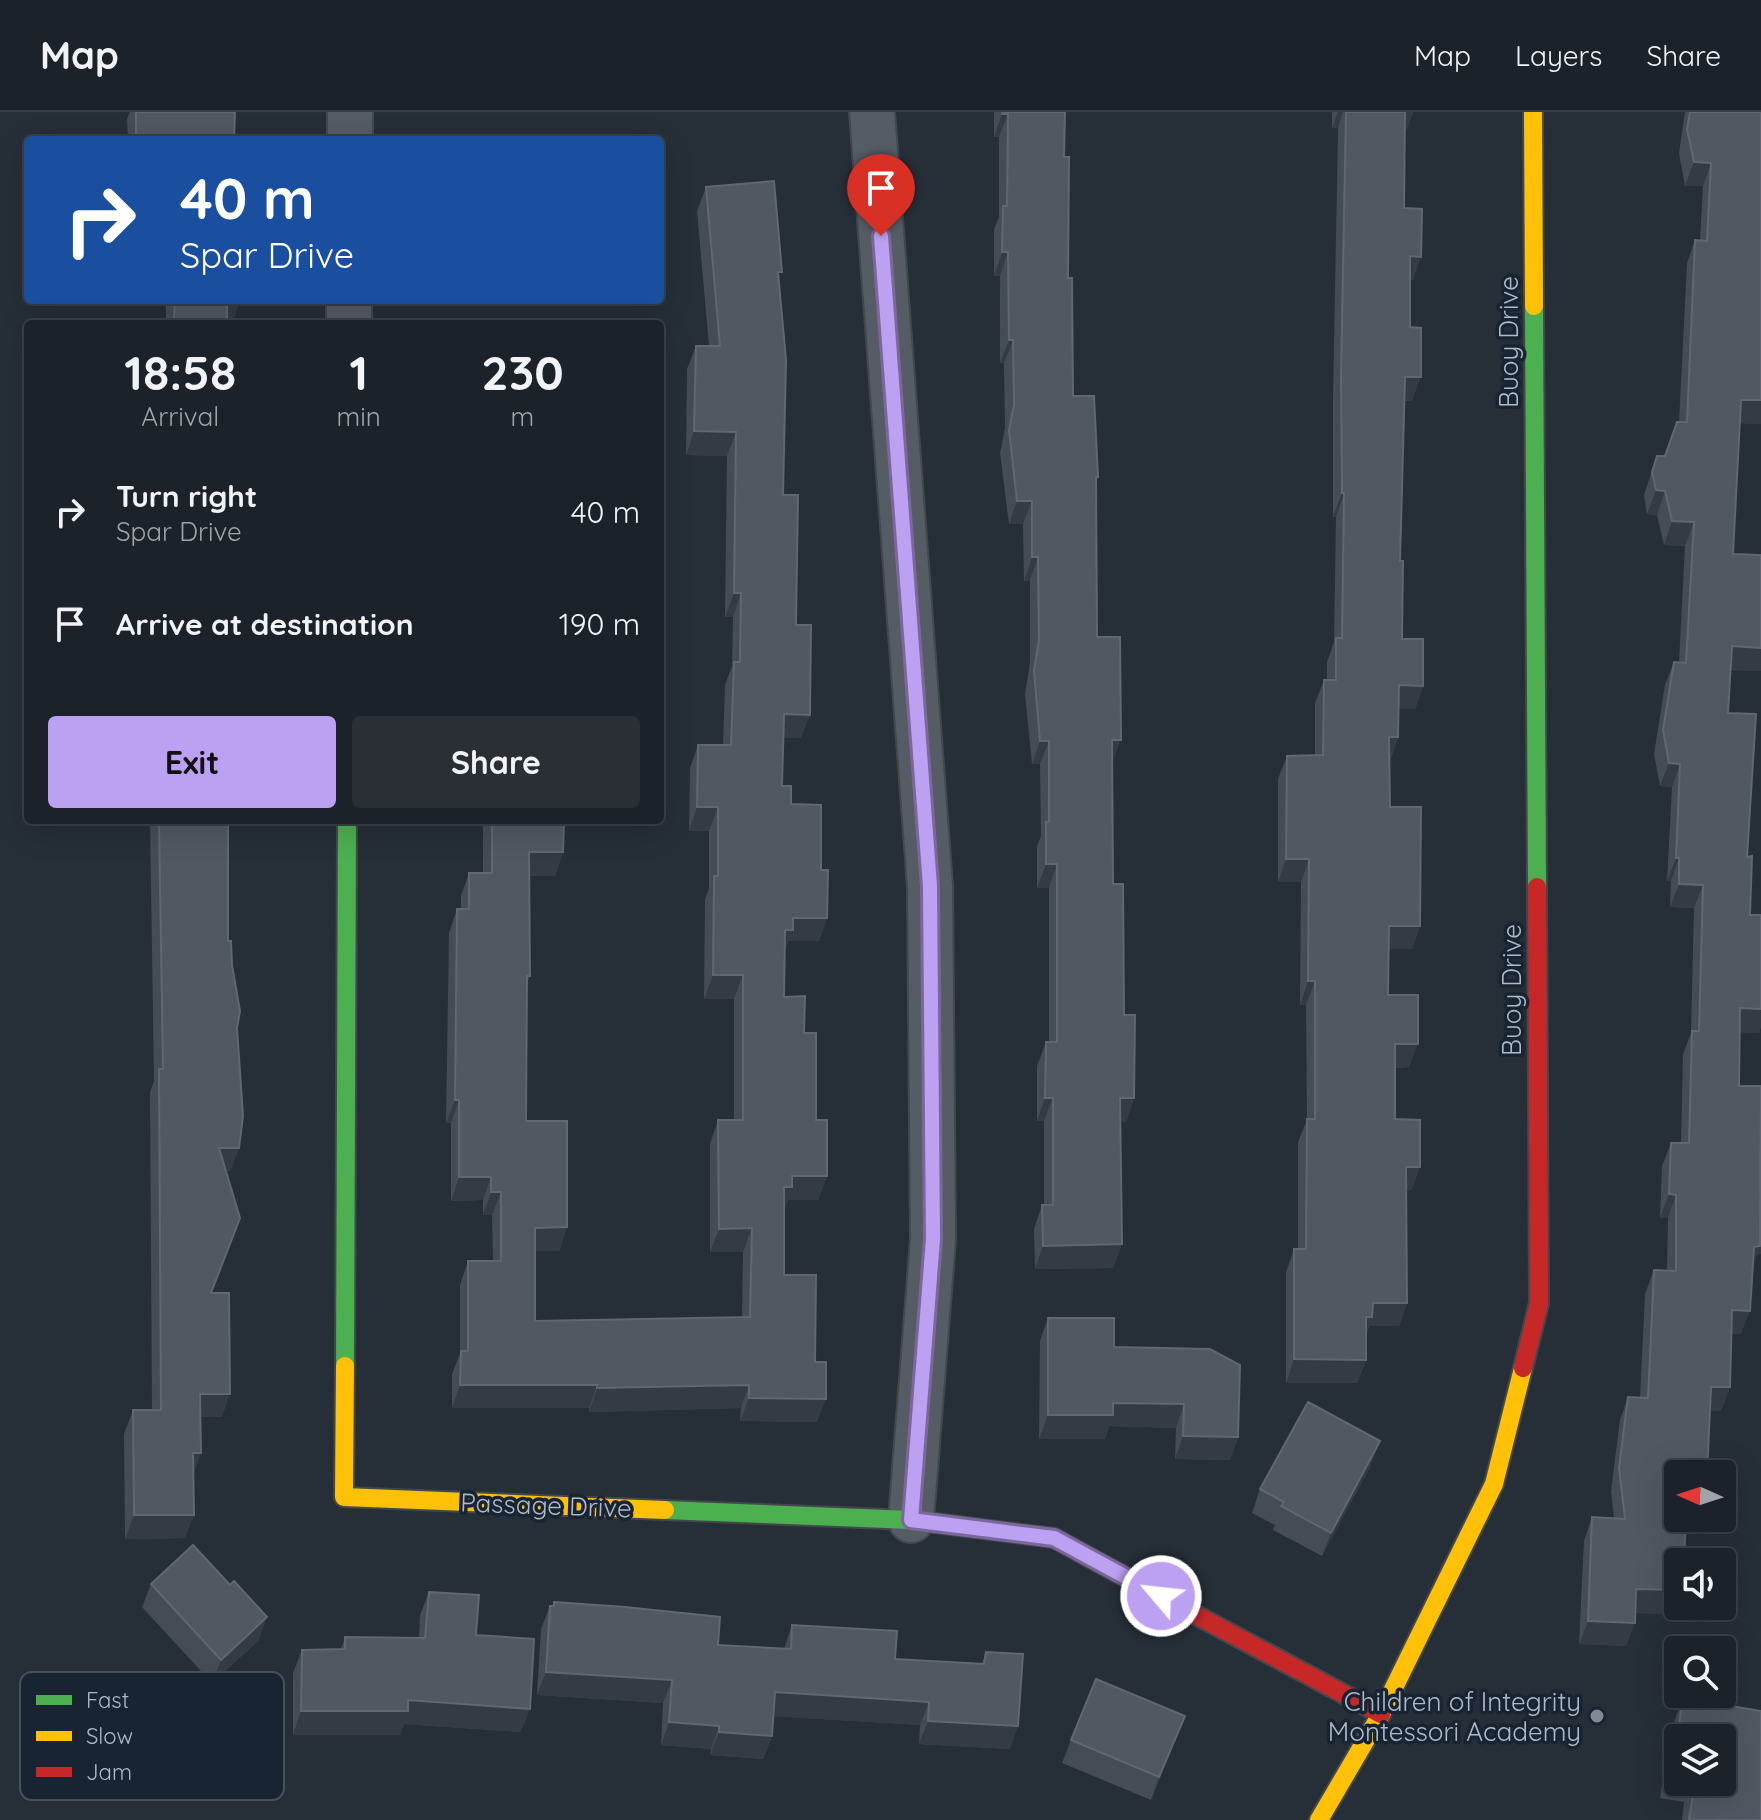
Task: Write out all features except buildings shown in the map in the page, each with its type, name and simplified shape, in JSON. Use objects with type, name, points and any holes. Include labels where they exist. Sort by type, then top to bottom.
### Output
[{"type":"street","points":[[350,112],[350,136]]},
{"type":"street","points":[[872,112],[930,886],[933,1239],[911,1520]]},
{"type":"street","name":"Buoy Drive","points":[[1319,1820],[1381,1714],[1494,1484],[1539,1303],[1533,112]]},
{"type":"street","name":"Passage Drive","points":[[347,824],[344,1497],[911,1520],[1054,1538],[1381,1714]]},
{"type":"water","points":[[614,304],[614,306],[551,305]]},
{"type":"traffic: fast","points":[[1534,306],[1537,887]]},
{"type":"traffic: fast","points":[[345,1366],[347,824]]},
{"type":"traffic: fast","points":[[665,1510],[911,1520],[1054,1538],[1140,1585]]},
{"type":"traffic: slow","points":[[1533,112],[1534,306]]},
{"type":"traffic: slow","points":[[345,1366],[344,1497],[665,1510]]},
{"type":"traffic: slow","points":[[1319,1820],[1381,1714],[1494,1484],[1523,1368]]},
{"type":"traffic: jam","points":[[1523,1368],[1539,1303],[1537,887]]},
{"type":"traffic: jam","points":[[1140,1585],[1381,1714]]},
{"type":"place","name":"Children of Integrity Montessori Academy","points":[[1597,1716]]},
{"type":"route","points":[[881,236],[930,886],[933,1239],[911,1520],[1054,1538],[1161,1596]]}]
